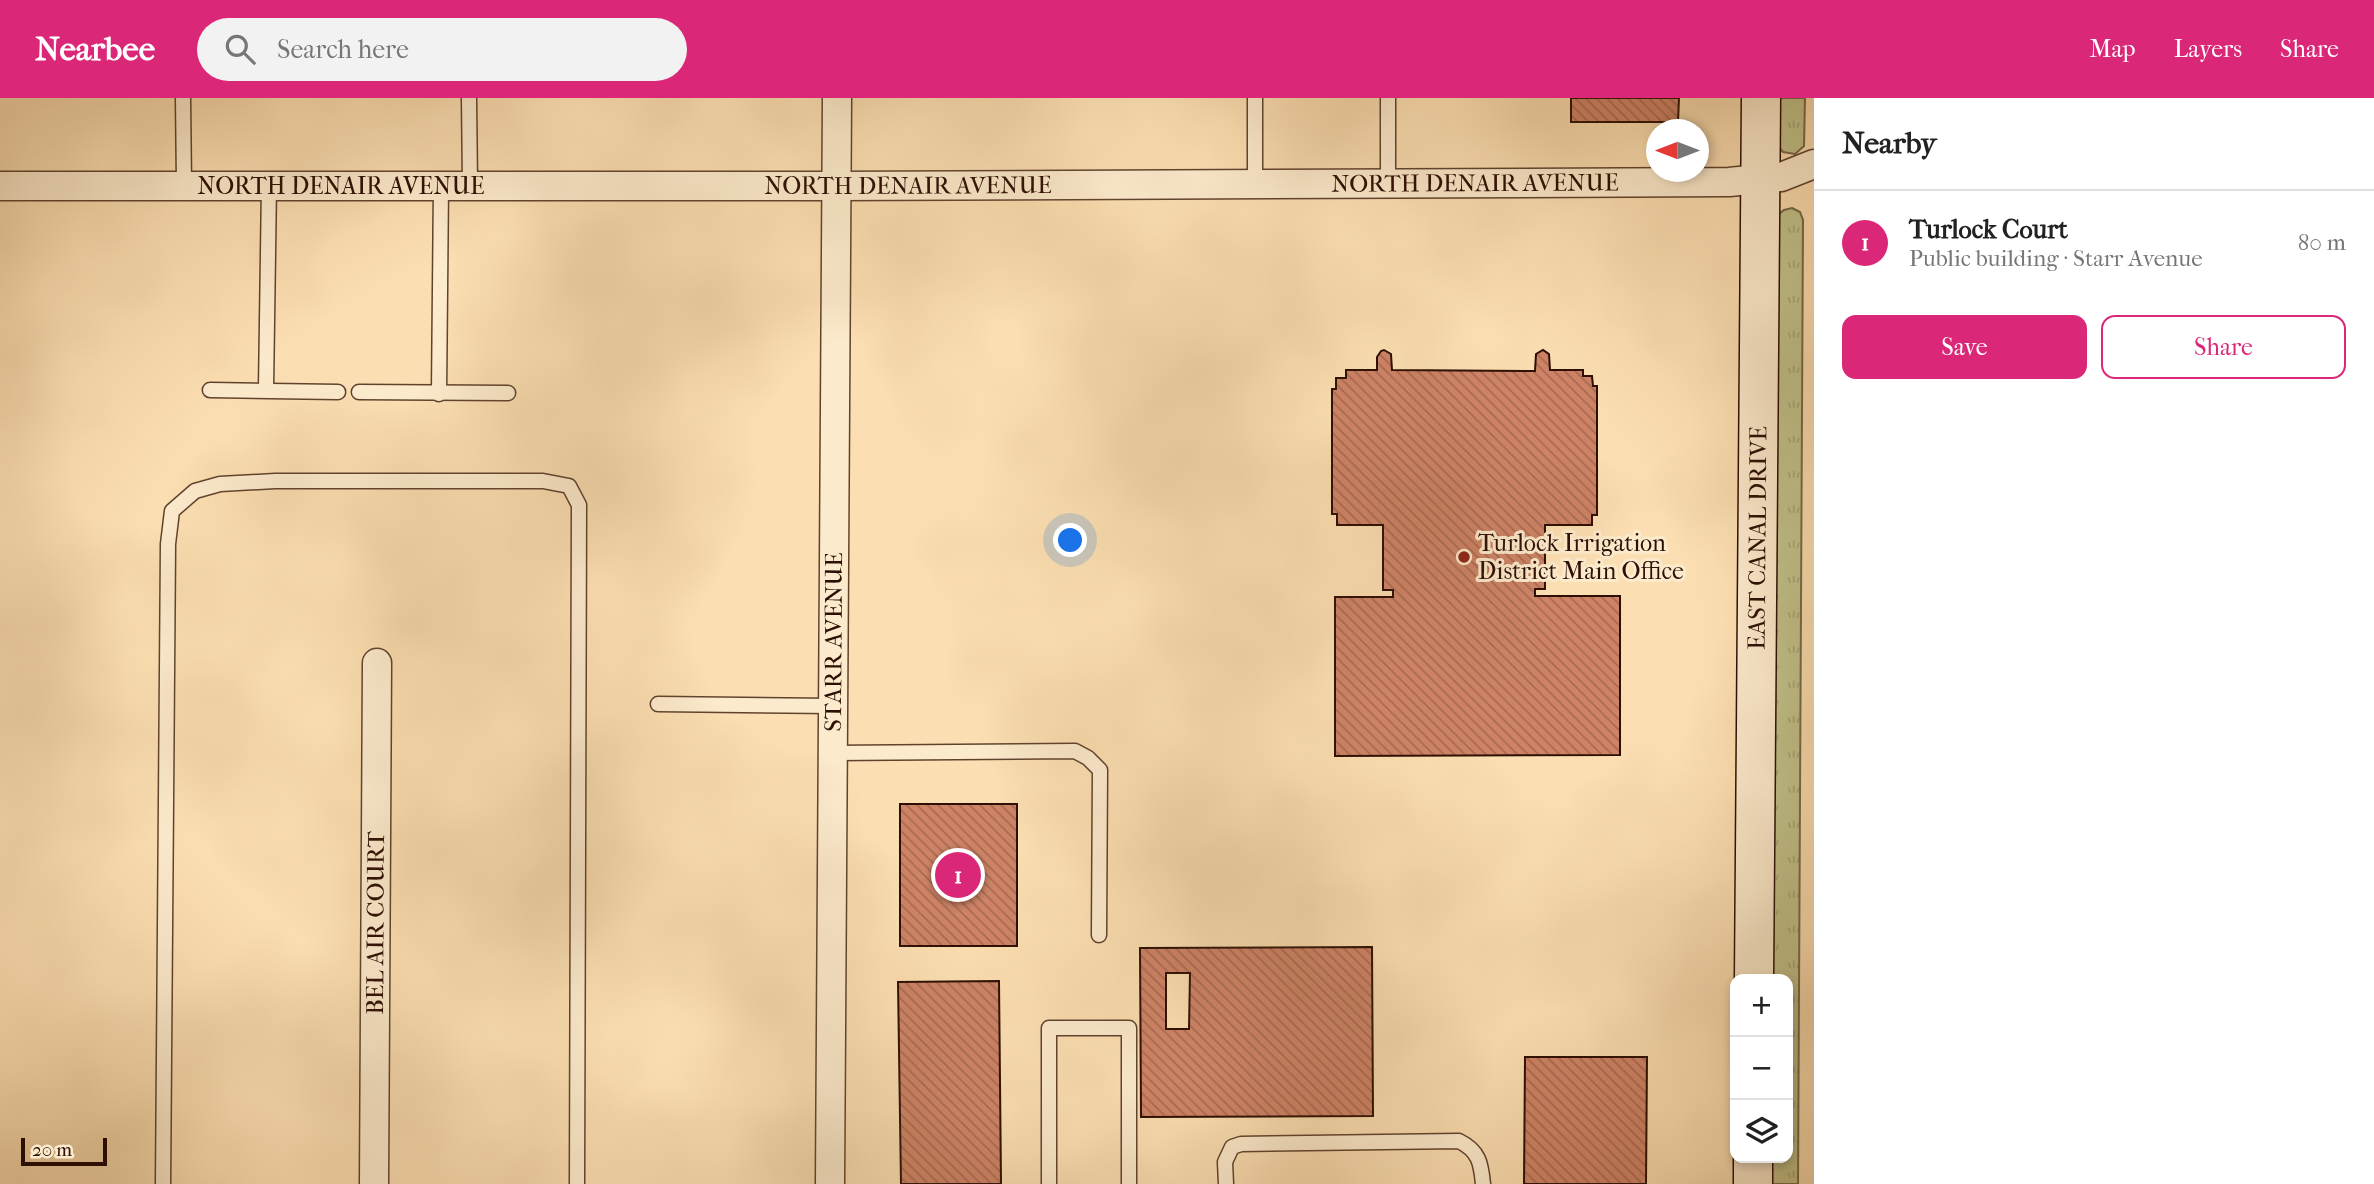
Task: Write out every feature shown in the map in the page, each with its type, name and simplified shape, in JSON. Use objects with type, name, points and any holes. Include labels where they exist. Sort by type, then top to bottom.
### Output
[{"type":"main road","name":"EAST CANAL DRIVE","points":[[1754,974],[1761,98]]},
{"type":"main road","points":[[1753,1163],[1753,1184]]},
{"type":"street","name":"STARR AVENUE","points":[[830,1184],[836,98]]},
{"type":"street","name":"NORTH DENAIR AVENUE","points":[[0,186],[836,186],[1760,180],[1781,177],[1814,164]]},
{"type":"street","name":"BEL AIR COURT","points":[[374,1184],[377,663]]},
{"type":"lane","points":[[183,98],[184,184]]},
{"type":"lane","points":[[469,98],[470,185]]},
{"type":"lane","points":[[1255,98],[1255,183]]},
{"type":"lane","points":[[1388,98],[1388,183]]},
{"type":"lane","points":[[266,389],[270,185]]},
{"type":"lane","points":[[439,394],[441,185]]},
{"type":"lane","points":[[210,390],[338,392]]},
{"type":"lane","points":[[359,392],[509,393]]},
{"type":"lane","points":[[163,1184],[168,544],[172,511],[195,491],[220,484],[275,481],[543,481],[569,486],[579,505],[577,1184]]},
{"type":"lane","points":[[658,704],[833,706]]},
{"type":"lane","points":[[833,753],[1074,751],[1088,758],[1100,770],[1099,935]]},
{"type":"lane","points":[[1049,1184],[1049,1028],[1129,1028],[1129,1184]]},
{"type":"lane","points":[[1226,1184],[1225,1162],[1232,1147],[1241,1144],[1459,1141],[1472,1147],[1481,1162],[1483,1184]]},
{"type":"green space","points":[[1778,98],[1805,98],[1804,146],[1795,154],[1783,152],[1778,146]]},
{"type":"green space","points":[[1792,208],[1800,212],[1803,220],[1798,1184],[1771,1184],[1772,1163],[1793,1163],[1793,974],[1773,974],[1779,214]]},
{"type":"building","points":[[1571,98],[1679,98],[1678,119],[1571,122]]},
{"type":"building","name":"Turlock Irrigation District Main Office","points":[[1384,350],[1391,354],[1392,370],[1535,371],[1536,354],[1543,350],[1549,354],[1550,370],[1583,370],[1583,376],[1592,376],[1593,386],[1597,386],[1597,515],[1592,515],[1592,525],[1545,525],[1545,589],[1535,589],[1535,596],[1620,596],[1620,755],[1335,756],[1335,597],[1393,597],[1393,590],[1383,590],[1383,525],[1337,525],[1337,514],[1332,514],[1332,389],[1336,389],[1336,378],[1346,378],[1346,370],[1377,370],[1377,357]]},
{"type":"building","points":[[900,804],[1017,804],[1017,946],[900,946]]},
{"type":"building","points":[[1372,947],[1373,1116],[1141,1117],[1140,948]],"holes":[[[1166,973],[1190,973],[1189,1029],[1166,1029]]]},
{"type":"building","points":[[999,981],[1001,1184],[901,1184],[898,982]]},
{"type":"building","points":[[1525,1057],[1647,1057],[1646,1184],[1524,1184]]},
{"type":"place","name":"Turlock Irrigation District Main Office","points":[[1464,557]]},
{"type":"place","name":"Turlock Court","points":[[958,875]]}]
